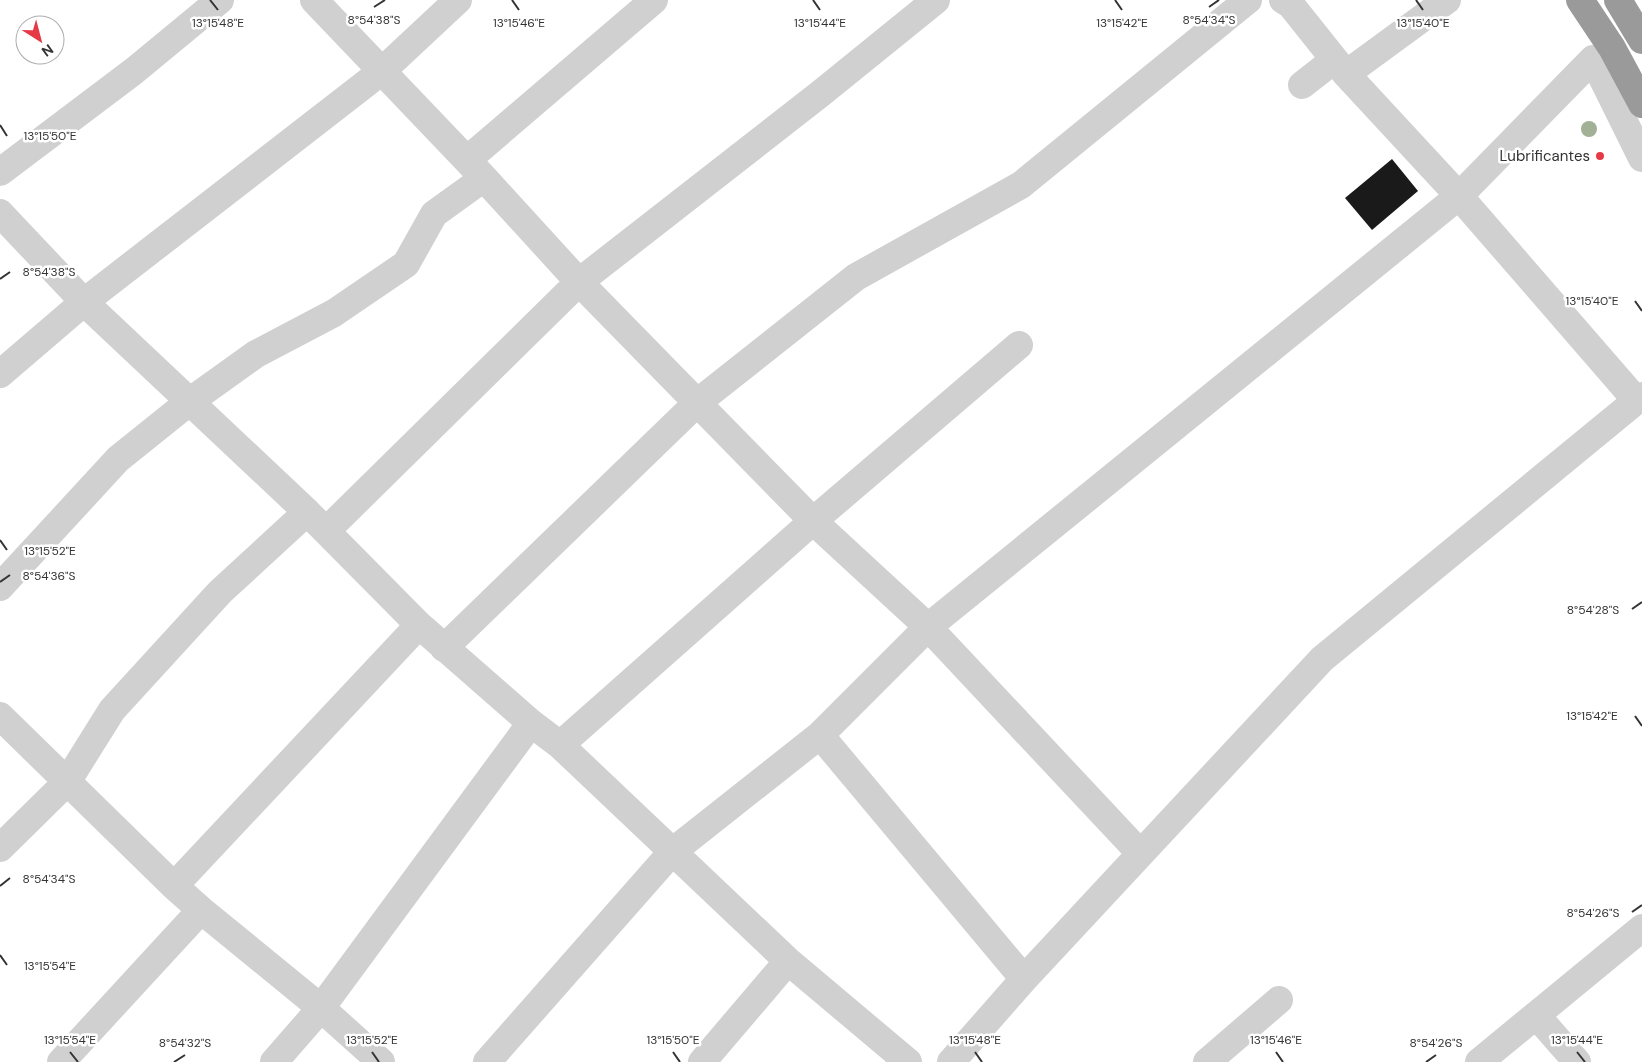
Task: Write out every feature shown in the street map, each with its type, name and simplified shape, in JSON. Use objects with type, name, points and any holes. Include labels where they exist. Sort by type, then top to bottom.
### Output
[{"type":"highway","points":[[1580,0],[1612,48],[1642,104]]},
{"type":"highway","points":[[1618,0],[1642,40]]},
{"type":"street","points":[[0,172],[134,71],[220,0]]},
{"type":"street","points":[[314,0],[475,169],[579,282],[813,521],[928,627],[1140,853]]},
{"type":"street","points":[[0,374],[84,302],[382,71],[458,0]]},
{"type":"street","points":[[0,587],[118,459],[189,402],[256,354],[334,313],[406,264],[434,214],[475,169],[654,0]]},
{"type":"street","points":[[326,531],[579,282],[820,94],[936,0]]},
{"type":"street","points":[[444,648],[698,402],[856,277],[1020,185],[1248,0]]},
{"type":"street","points":[[951,1062],[1024,979],[1322,658],[1639,398],[1459,196],[1340,67],[1291,6],[1284,0]]},
{"type":"street","points":[[1302,85],[1340,67],[1447,0]]},
{"type":"street","points":[[487,1062],[672,852],[820,735],[928,627],[1459,196],[1593,60],[1642,158]]},
{"type":"street","points":[[0,213],[84,302],[307,512],[419,625],[531,723],[560,745],[788,961],[908,1062]]},
{"type":"street","points":[[560,745],[813,521],[1019,345]]},
{"type":"street","points":[[0,848],[67,782],[112,710],[220,592],[307,512]]},
{"type":"street","points":[[174,886],[419,625]]},
{"type":"street","points":[[0,716],[174,886],[321,1008],[381,1062]]},
{"type":"street","points":[[274,1062],[321,1008],[531,723]]},
{"type":"street","points":[[820,735],[1024,979]]},
{"type":"street","points":[[61,1062],[201,910]]},
{"type":"street","points":[[1479,1062],[1642,928]]},
{"type":"street","points":[[702,1062],[788,961]]},
{"type":"street","points":[[1207,1062],[1279,1000]]},
{"type":"street","points":[[1536,1015],[1577,1062]]},
{"type":"building","points":[[1392,159],[1418,191],[1372,230],[1345,198]]},
{"type":"place","name":"Lubrificantes","points":[[1600,156]]}]
